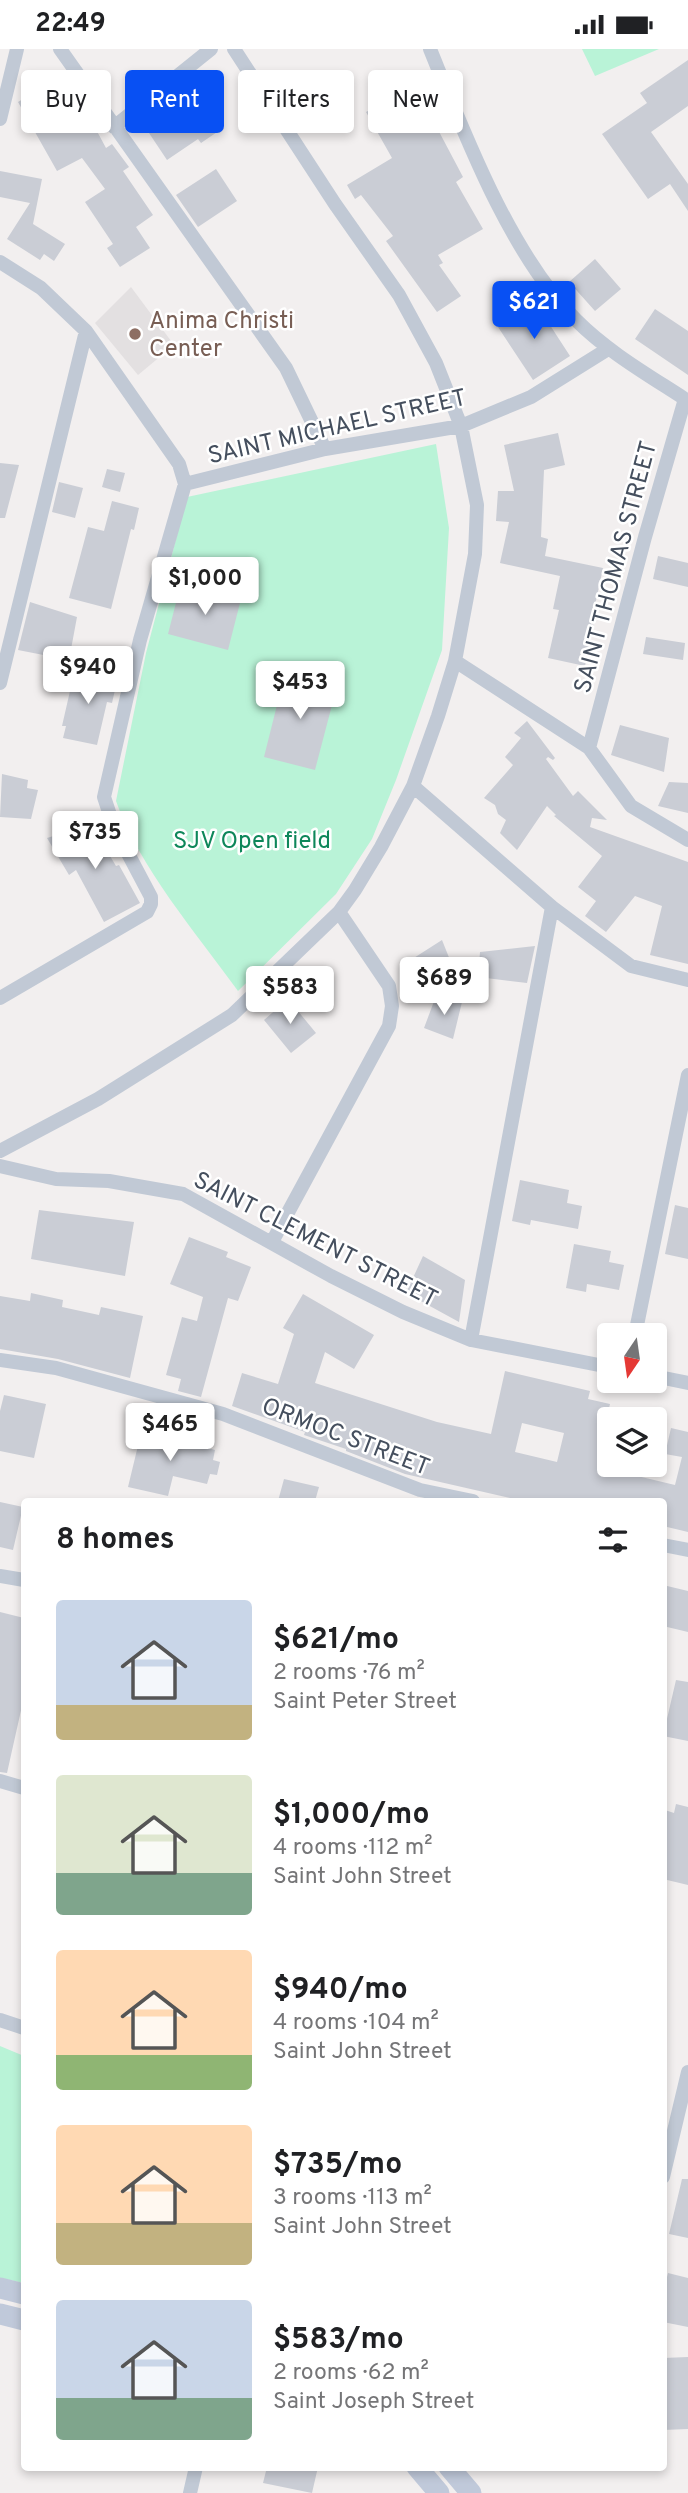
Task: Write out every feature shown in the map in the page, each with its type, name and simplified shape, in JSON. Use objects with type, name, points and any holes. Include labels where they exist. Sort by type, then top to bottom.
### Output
[{"type":"street","points":[[0,119],[17,49]]},
{"type":"street","points":[[60,49],[286,368],[325,449]]},
{"type":"street","points":[[114,127],[211,49]]},
{"type":"street","points":[[0,1151],[98,1099],[232,1015],[339,912],[382,846],[413,786],[455,661],[475,554],[477,505],[461,426],[436,363],[399,296],[335,204],[234,49]]},
{"type":"street","points":[[430,49],[496,200],[537,272],[575,319],[608,349],[686,400]]},
{"type":"street","points":[[0,262],[41,288],[86,331],[179,464],[185,484],[140,640],[104,797],[114,827],[151,897],[151,904],[147,912],[0,998]]},
{"type":"street","points":[[0,683],[86,331]]},
{"type":"street","name":"SAINT MICHAEL STREET","points":[[185,484],[325,449],[461,426],[531,397],[608,349]]},
{"type":"street","name":"SAINT THOMAS STREET","points":[[589,748],[645,537],[686,400]]},
{"type":"street","points":[[455,661],[589,748],[631,806],[688,840]]},
{"type":"street","points":[[413,786],[552,907],[631,966],[688,980]]},
{"type":"street","points":[[471,1341],[552,907]]},
{"type":"street","points":[[272,1242],[389,1026],[392,1006],[389,986],[339,912]]},
{"type":"street","points":[[637,1323],[688,1076]]},
{"type":"street","name":"SAINT CLEMENT STREET","points":[[0,1165],[56,1179],[109,1181],[183,1194],[331,1276],[402,1312],[471,1341],[597,1365]]},
{"type":"street","name":"ORMOC STREET","points":[[0,1360],[56,1368],[223,1414],[418,1496],[440,1498]]},
{"type":"street","points":[[667,1379],[688,1383]]},
{"type":"street","points":[[667,1546],[688,1551]]},
{"type":"street","points":[[0,1576],[21,1580]]},
{"type":"street","points":[[0,1781],[21,1787]]},
{"type":"street","points":[[0,2020],[21,2027]]},
{"type":"street","points":[[667,2160],[688,2072]]},
{"type":"street","points":[[0,2288],[21,2293]]},
{"type":"street","points":[[0,2314],[21,2319]]},
{"type":"street","points":[[190,2493],[194,2471]]},
{"type":"street","points":[[420,2471],[439,2493]]},
{"type":"street","points":[[452,2471],[471,2493]]},
{"type":"shaded area","name":"Anima Christi Center","points":[[131,287],[174,345],[138,375],[95,323]]},
{"type":"green space","points":[[582,49],[659,49],[595,76]]},
{"type":"green space","name":"SJV Open field","points":[[436,444],[449,528],[442,650],[396,780],[372,839],[336,894],[238,991],[154,875],[126,826],[116,801],[146,653],[187,497]]},
{"type":"green space","points":[[0,2046],[21,2055],[21,2282],[0,2278]]},
{"type":"building","points":[[688,60],[688,106],[651,132],[688,184],[688,211],[670,184],[648,199],[602,134],[647,103],[640,93]]},
{"type":"building","points":[[36,133],[98,133],[106,148],[112,144],[129,167],[123,171],[153,215],[136,227],[150,248],[120,267],[107,248],[113,244],[85,202],[105,189],[82,158],[57,171]]},
{"type":"building","points":[[149,133],[216,133],[201,143],[198,139],[167,160]]},
{"type":"building","points":[[378,133],[440,133],[463,177],[456,182],[483,229],[438,255],[443,263],[439,265],[461,296],[437,312],[386,241],[393,236],[361,195],[355,199],[347,185],[392,158]]},
{"type":"building","points":[[216,169],[237,201],[198,227],[176,195]]},
{"type":"building","points":[[0,171],[42,179],[33,224],[65,244],[54,261],[44,254],[40,260],[7,239],[30,203],[0,197]]},
{"type":"building","points":[[595,259],[621,289],[595,311],[569,282]]},
{"type":"building","points":[[535,302],[570,356],[533,380],[498,327]]},
{"type":"building","points":[[655,309],[688,331],[688,375],[635,339]]},
{"type":"building","points":[[558,433],[565,465],[544,470],[541,537],[548,539],[545,556],[603,568],[585,666],[548,658],[559,610],[553,609],[560,576],[500,563],[509,522],[496,521],[498,491],[514,491],[504,445]]},
{"type":"building","points":[[0,463],[19,465],[5,518],[0,518]]},
{"type":"building","points":[[107,469],[125,473],[120,492],[102,487]]},
{"type":"building","points":[[59,482],[83,488],[75,518],[52,512]]},
{"type":"building","points":[[112,501],[139,508],[111,609],[69,598],[88,527],[104,531]]},
{"type":"building","points":[[658,556],[688,563],[688,587],[653,579]]},
{"type":"building","points":[[181,583],[241,599],[228,650],[168,634]]},
{"type":"building","points":[[30,602],[77,617],[69,660],[18,650]]},
{"type":"building","points":[[646,637],[685,643],[683,660],[643,654]]},
{"type":"building","points":[[79,669],[118,677],[112,703],[107,702],[97,745],[63,738],[66,726],[62,726],[70,691],[74,692]]},
{"type":"building","points":[[285,673],[337,686],[315,770],[264,757]]},
{"type":"building","points":[[527,721],[555,758],[546,759],[573,796],[578,791],[607,820],[592,818],[590,827],[688,862],[688,964],[650,955],[662,906],[635,896],[606,932],[585,916],[596,901],[578,887],[602,856],[554,816],[556,815],[547,806],[517,850],[500,833],[506,820],[498,814],[495,805],[484,798],[513,765],[505,757],[521,738],[514,733]]},
{"type":"building","points":[[620,725],[669,738],[664,772],[611,755]]},
{"type":"building","points":[[2,774],[28,780],[27,788],[38,790],[31,819],[0,817]]},
{"type":"building","points":[[669,782],[688,783],[688,813],[658,806]]},
{"type":"building","points":[[91,824],[116,866],[119,865],[140,903],[104,922],[76,870],[69,875],[47,838]]},
{"type":"building","points":[[442,940],[452,965],[418,986],[406,963]]},
{"type":"building","points":[[535,946],[527,983],[478,977],[480,952]]},
{"type":"building","points":[[436,996],[462,1002],[453,1039],[424,1028]]},
{"type":"building","points":[[288,999],[316,1033],[291,1053],[264,1020]]},
{"type":"building","points":[[520,1180],[569,1190],[567,1203],[582,1206],[578,1229],[531,1220],[530,1225],[512,1221]]},
{"type":"building","points":[[675,1205],[688,1208],[688,1259],[665,1254]]},
{"type":"building","points":[[39,1210],[134,1222],[125,1276],[31,1259]]},
{"type":"building","points":[[189,1237],[228,1252],[226,1257],[251,1267],[238,1301],[228,1298],[201,1397],[178,1391],[181,1379],[166,1375],[182,1317],[197,1321],[203,1297],[170,1284]]},
{"type":"building","points":[[574,1244],[611,1251],[609,1262],[624,1265],[619,1290],[587,1284],[586,1292],[566,1288]]},
{"type":"building","points":[[423,1256],[465,1280],[459,1322],[406,1293]]},
{"type":"building","points":[[31,1293],[63,1300],[62,1307],[99,1315],[101,1307],[143,1316],[130,1378],[58,1359],[0,1349],[0,1296],[30,1301]]},
{"type":"building","points":[[303,1294],[374,1335],[354,1369],[325,1352],[315,1383],[437,1422],[491,1434],[505,1371],[590,1391],[588,1399],[610,1404],[609,1407],[597,1407],[597,1477],[642,1477],[675,1485],[682,1457],[667,1454],[671,1428],[688,1432],[688,1532],[667,1527],[667,1498],[510,1498],[405,1474],[304,1435],[305,1432],[232,1406],[242,1373],[278,1384],[294,1334],[283,1328]],"holes":[[[522,1423],[564,1433],[557,1462],[515,1452]]]},
{"type":"building","points":[[4,1395],[46,1404],[34,1458],[0,1451],[0,1411]]},
{"type":"building","points":[[142,1429],[215,1450],[213,1460],[220,1462],[217,1475],[210,1474],[207,1484],[173,1476],[168,1496],[128,1487]]},
{"type":"building","points":[[284,1479],[319,1487],[316,1498],[279,1498]]},
{"type":"building","points":[[0,1502],[21,1507],[13,1550],[0,1547]]},
{"type":"building","points":[[667,1586],[688,1591],[688,1632],[667,1627]]},
{"type":"building","points":[[0,1612],[21,1617],[21,1710],[7,1773],[0,1772]]},
{"type":"building","points":[[676,1680],[688,1682],[688,1741],[667,1737],[667,1719]]},
{"type":"building","points":[[676,1804],[688,1807],[688,1885],[667,1880],[667,1811],[674,1813]]},
{"type":"building","points":[[682,2179],[688,2179],[688,2238],[669,2234]]},
{"type":"building","points":[[668,2273],[688,2278],[688,2327],[667,2323]]},
{"type":"building","points":[[688,2357],[688,2429],[667,2430],[667,2358]]},
{"type":"building","points":[[266,2471],[317,2471],[312,2493],[263,2483]]},
{"type":"place","name":"Anima Christi Center","points":[[135,334]]}]
